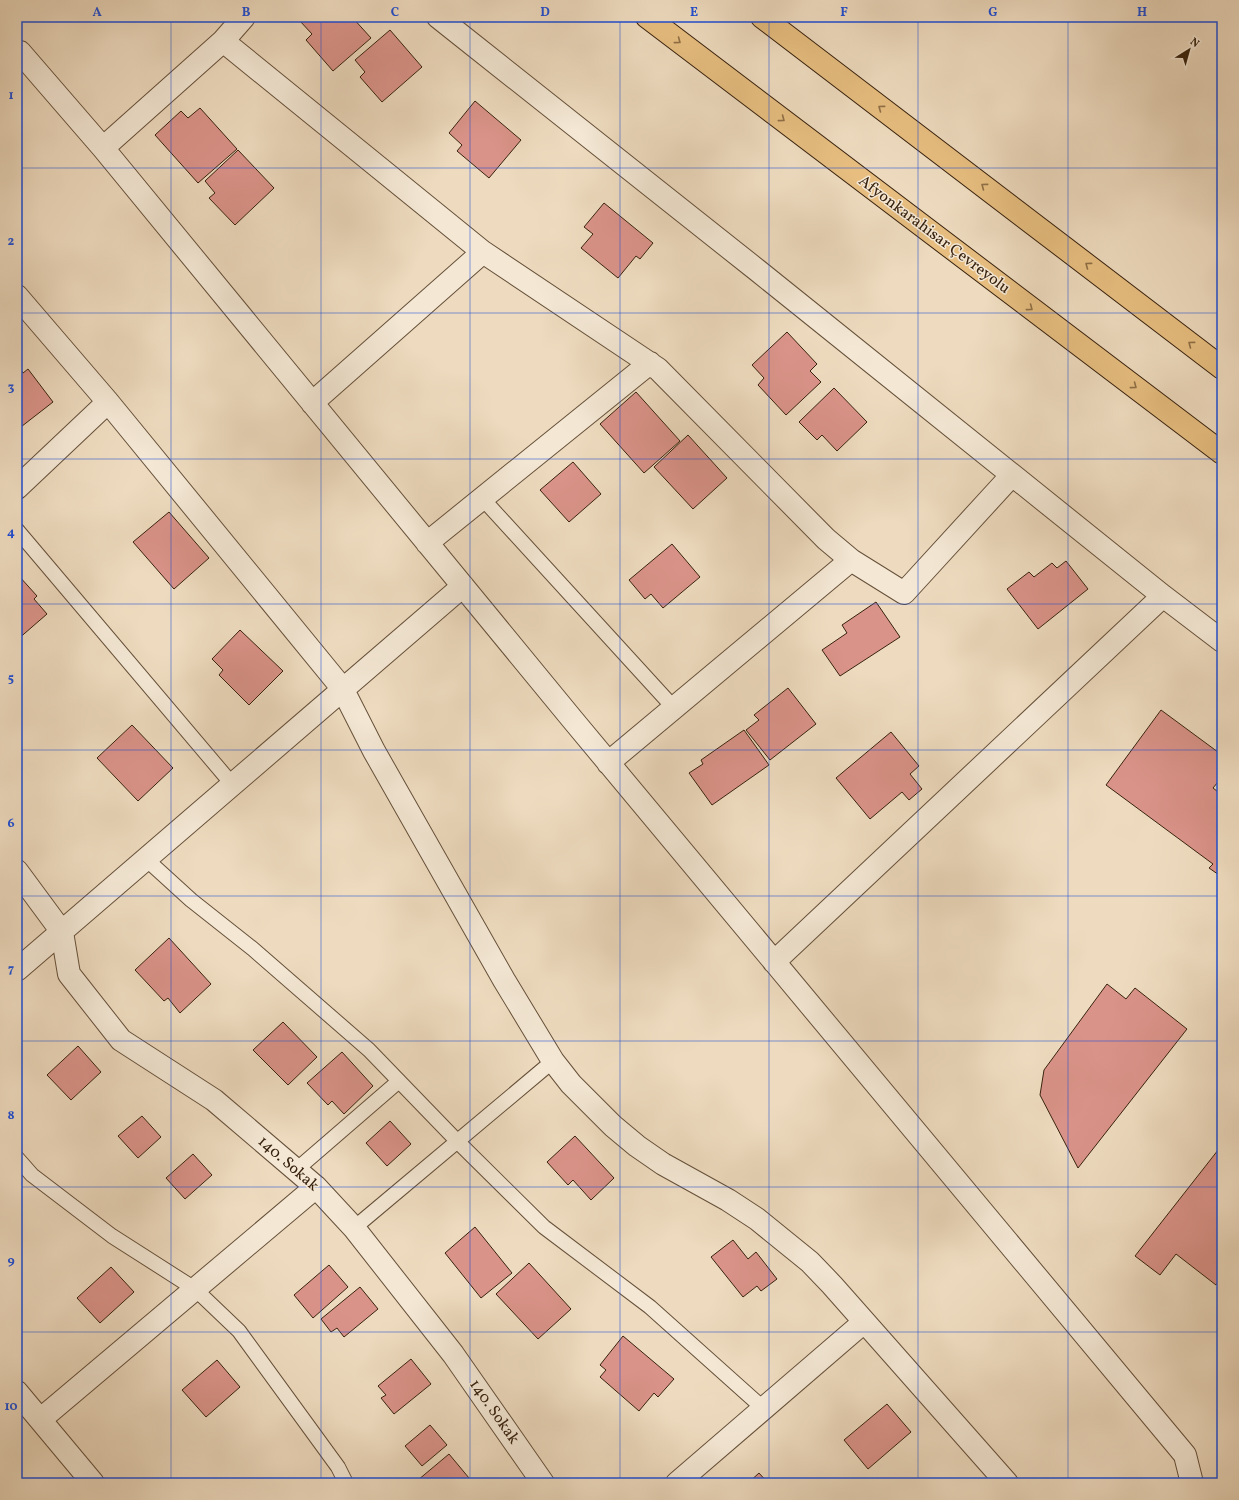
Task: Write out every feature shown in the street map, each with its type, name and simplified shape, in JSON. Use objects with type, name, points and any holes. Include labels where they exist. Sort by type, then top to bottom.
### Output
[{"type":"highway","name":"Afyonkarahisar Çevreyolu","points":[[647,17],[1222,453]]},
{"type":"highway","points":[[762,17],[1222,368]]},
{"type":"street","points":[[103,148],[223,41],[244,17]]},
{"type":"street","points":[[438,17],[1163,596],[1222,641]]},
{"type":"street","points":[[223,41],[483,252],[650,363],[826,539],[851,560],[904,593],[1012,475]]},
{"type":"street","points":[[18,52],[103,148],[608,763],[1185,1455],[1192,1483]]},
{"type":"street","points":[[312,403],[483,252]]},
{"type":"street","points":[[17,296],[108,402],[342,688],[374,751],[504,980],[553,1061],[591,1106],[637,1146],[663,1164],[728,1200],[784,1239],[832,1285],[1007,1483]]},
{"type":"street","points":[[427,543],[650,363]]},
{"type":"street","points":[[17,488],[108,402]]},
{"type":"street","points":[[608,763],[851,560]]},
{"type":"street","points":[[17,970],[342,688],[463,586]]},
{"type":"street","points":[[774,962],[1163,596]]},
{"type":"street","name":"140. Sokak","points":[[17,871],[62,932],[70,974],[121,1040],[214,1100],[316,1187],[354,1228],[453,1354],[543,1483]]},
{"type":"street","points":[[41,1419],[316,1187]]},
{"type":"street","points":[[677,1483],[864,1322]]},
{"type":"street","points":[[17,1392],[93,1483]]},
{"type":"lane","points":[[482,498],[674,708]]},
{"type":"lane","points":[[17,530],[232,784]]},
{"type":"lane","points":[[146,859],[191,900],[253,949],[363,1045],[544,1227],[650,1307],[764,1409]]},
{"type":"lane","points":[[354,1228],[553,1061]]},
{"type":"lane","points":[[296,1170],[400,1081]]},
{"type":"lane","points":[[17,1158],[32,1175],[112,1236],[195,1290],[239,1331],[338,1467],[346,1483]]},
{"type":"building","points":[[303,17],[352,17],[371,38],[333,71],[306,40],[312,34],[299,20]]},
{"type":"building","points":[[390,30],[422,67],[382,102],[360,77],[365,72],[355,60]]},
{"type":"building","points":[[475,101],[521,140],[489,178],[457,151],[462,145],[449,133]]},
{"type":"building","points":[[200,108],[237,149],[198,183],[155,135],[181,111],[188,118]]},
{"type":"building","points":[[238,150],[274,188],[235,225],[209,198],[215,193],[205,181]]},
{"type":"building","points":[[604,203],[653,243],[640,259],[636,256],[618,278],[581,248],[593,234],[584,227]]},
{"type":"building","points":[[787,332],[817,364],[810,371],[821,382],[786,415],[758,385],[764,378],[752,365]]},
{"type":"building","points":[[17,364],[23,373],[28,369],[53,402],[17,430]]},
{"type":"building","points":[[834,388],[867,422],[837,451],[822,435],[817,440],[799,422]]},
{"type":"building","points":[[636,392],[680,441],[644,473],[600,424]]},
{"type":"building","points":[[688,435],[727,478],[693,509],[654,467]]},
{"type":"building","points":[[573,462],[601,494],[569,522],[540,490]]},
{"type":"building","points":[[169,512],[209,558],[174,589],[133,542]]},
{"type":"building","points":[[672,544],[700,577],[663,608],[651,594],[645,599],[629,580]]},
{"type":"building","points":[[1066,561],[1088,589],[1038,629],[1007,589],[1029,572],[1034,577],[1052,563],[1057,568]]},
{"type":"building","points":[[19,576],[37,596],[34,599],[47,614],[17,640],[17,578]]},
{"type":"building","points":[[876,602],[900,637],[840,676],[822,650],[847,633],[842,625]]},
{"type":"building","points":[[240,630],[283,671],[249,705],[219,675],[223,670],[212,659]]},
{"type":"building","points":[[788,688],[816,724],[770,760],[746,730],[759,720],[754,715]]},
{"type":"building","points":[[1161,710],[1222,755],[1222,777],[1213,788],[1222,795],[1222,877],[1209,868],[1213,864],[1106,785]]},
{"type":"building","points":[[132,725],[173,768],[138,801],[97,758]]},
{"type":"building","points":[[744,730],[769,765],[712,805],[689,773],[703,764],[701,760]]},
{"type":"building","points":[[891,732],[919,766],[910,774],[922,789],[909,800],[902,792],[870,819],[836,778]]},
{"type":"building","points":[[169,938],[211,984],[180,1013],[168,998],[164,1001],[135,970]]},
{"type":"building","points":[[1107,984],[1126,999],[1135,988],[1187,1029],[1078,1168],[1040,1095],[1044,1070]]},
{"type":"building","points":[[283,1022],[317,1057],[288,1085],[253,1050]]},
{"type":"building","points":[[78,1046],[101,1072],[71,1100],[47,1075]]},
{"type":"building","points":[[342,1052],[373,1086],[344,1114],[332,1101],[328,1105],[307,1083]]},
{"type":"building","points":[[142,1116],[161,1137],[138,1158],[118,1136]]},
{"type":"building","points":[[390,1121],[411,1144],[387,1166],[366,1143]]},
{"type":"building","points":[[575,1136],[614,1178],[591,1200],[573,1180],[568,1185],[547,1162]]},
{"type":"building","points":[[1222,1145],[1222,1277],[1216,1285],[1176,1254],[1160,1275],[1135,1256]]},
{"type":"building","points":[[193,1154],[212,1175],[185,1199],[166,1178]]},
{"type":"building","points":[[475,1227],[512,1273],[481,1298],[445,1253]]},
{"type":"building","points":[[733,1240],[748,1259],[756,1252],[777,1279],[761,1291],[757,1286],[743,1297],[711,1257]]},
{"type":"building","points":[[529,1263],[571,1309],[538,1339],[496,1294]]},
{"type":"building","points":[[329,1265],[348,1287],[313,1318],[294,1295]]},
{"type":"building","points":[[111,1267],[134,1292],[100,1323],[77,1298]]},
{"type":"building","points":[[360,1287],[378,1309],[344,1337],[337,1328],[331,1332],[321,1319]]},
{"type":"building","points":[[623,1336],[674,1379],[658,1397],[654,1393],[639,1411],[600,1377],[606,1370],[600,1365]]},
{"type":"building","points":[[411,1359],[431,1384],[394,1414],[381,1398],[386,1395],[378,1386]]},
{"type":"building","points":[[217,1360],[240,1387],[206,1417],[182,1390]]},
{"type":"building","points":[[887,1404],[911,1432],[868,1469],[844,1440]]},
{"type":"building","points":[[430,1425],[447,1445],[422,1466],[405,1446]]},
{"type":"building","points":[[449,1454],[469,1478],[463,1483],[420,1483],[418,1480]]},
{"type":"building","points":[[759,1473],[768,1483],[748,1483]]}]
